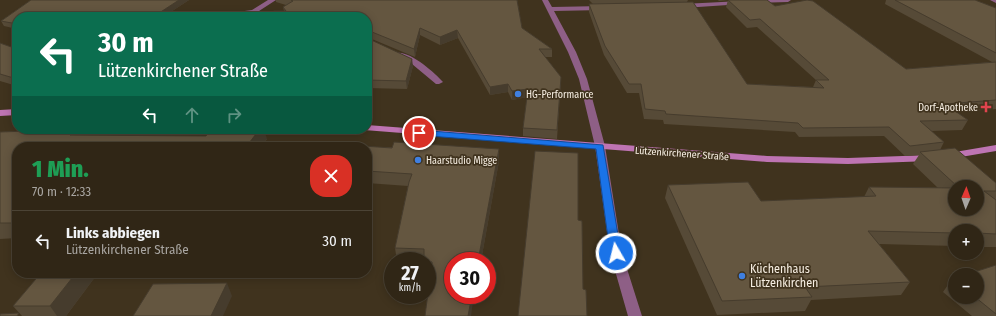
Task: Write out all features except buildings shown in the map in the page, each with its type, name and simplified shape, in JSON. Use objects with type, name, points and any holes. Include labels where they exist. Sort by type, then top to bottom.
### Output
[{"type":"main road","points":[[0,113],[12,112]]},
{"type":"main road","name":"Lützenkirchener Straße","points":[[372,128],[762,159],[837,162],[891,162],[931,158],[996,148]]},
{"type":"street","points":[[254,12],[261,6],[273,0]]},
{"type":"street","points":[[545,0],[551,9],[583,79],[600,146],[616,253],[635,316]]},
{"type":"street","points":[[678,6],[788,0]]},
{"type":"street","points":[[551,9],[614,8]]},
{"type":"street","points":[[394,52],[415,62],[439,82]]},
{"type":"place","name":"HG-Performance","points":[[518,94]]},
{"type":"place","name":"Dorf-Apotheke","points":[[986,107]]},
{"type":"place","name":"Haarstudio Migge","points":[[418,160]]},
{"type":"place","name":"Küchenhaus Lützenkirchen","points":[[742,276]]},
{"type":"route","points":[[419,133],[600,146],[616,253]]}]
